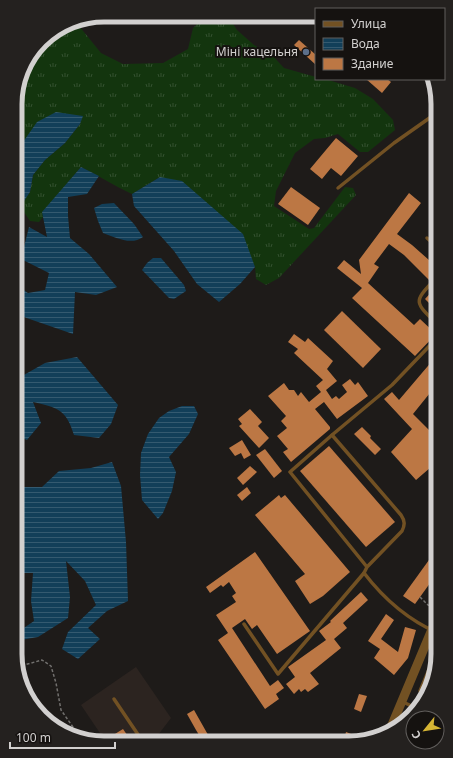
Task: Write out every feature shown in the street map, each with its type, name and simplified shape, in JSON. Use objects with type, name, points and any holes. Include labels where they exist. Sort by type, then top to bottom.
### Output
[{"type":"street","points":[[392,723],[431,639]]},
{"type":"lane","points":[[338,188],[394,143],[431,117]]},
{"type":"lane","points":[[426,238],[431,242]]},
{"type":"lane","points":[[431,283],[422,293],[419,298],[419,303],[422,310],[431,318]]},
{"type":"lane","points":[[367,567],[290,472],[392,385],[431,344]]},
{"type":"lane","points":[[244,624],[278,674],[364,574],[367,567],[402,531],[404,520],[401,515],[332,435]]},
{"type":"lane","points":[[364,574],[376,589],[391,603],[406,615],[431,629]]},
{"type":"lane","points":[[421,693],[420,691],[429,669]]},
{"type":"lane","points":[[114,699],[139,736]]},
{"type":"lane","points":[[401,702],[411,707]]},
{"type":"path","points":[[420,597],[431,607]]},
{"type":"path","points":[[23,665],[42,660],[51,666],[61,710],[76,731]]},
{"type":"shaded area","points":[[136,667],[171,718],[157,736],[102,736],[81,705]]},
{"type":"green space","points":[[199,22],[232,22],[237,30],[254,45],[272,55],[284,68],[315,77],[315,80],[328,80],[355,88],[373,99],[393,120],[395,130],[368,152],[360,152],[338,134],[325,138],[314,139],[295,153],[276,191],[274,206],[309,229],[314,228],[345,187],[353,188],[356,195],[279,278],[266,285],[256,279],[255,267],[160,177],[132,194],[81,167],[43,212],[43,217],[39,222],[30,221],[22,209],[22,203],[30,192],[33,175],[45,160],[65,143],[80,124],[82,116],[23,142],[22,151],[23,93],[28,72],[42,50],[58,36],[79,26],[101,53],[123,64],[163,63],[188,49],[193,28]]},
{"type":"water","points":[[56,112],[83,116],[80,124],[65,143],[45,160],[33,175],[30,192],[22,204],[23,142],[37,122]]},
{"type":"water","points":[[81,167],[99,176],[87,194],[68,197],[70,238],[89,254],[117,287],[96,295],[75,292],[73,334],[22,316],[22,289],[28,293],[45,290],[49,273],[22,260],[29,227],[47,237],[42,212]]},
{"type":"water","points":[[160,177],[182,181],[243,234],[255,267],[240,284],[219,302],[197,284],[174,251],[134,206],[132,194]]},
{"type":"water","points":[[114,203],[134,224],[143,237],[138,240],[128,241],[103,233],[94,208],[102,204]]},
{"type":"water","points":[[153,258],[161,258],[184,285],[186,291],[174,299],[169,298],[142,270]]},
{"type":"water","points":[[77,357],[118,405],[111,424],[99,438],[74,435],[68,420],[60,411],[49,406],[33,402],[41,423],[27,440],[22,438],[22,376],[45,363]]},
{"type":"water","points":[[182,406],[194,406],[198,414],[189,434],[169,457],[176,472],[172,491],[163,513],[158,519],[142,500],[140,475],[141,453],[148,434],[159,418],[169,411]]},
{"type":"water","points":[[112,462],[121,486],[126,542],[128,601],[107,611],[88,628],[100,639],[78,659],[62,649],[68,632],[96,605],[85,581],[66,561],[70,597],[68,618],[38,637],[22,640],[22,629],[34,621],[31,601],[33,573],[22,573],[22,487],[42,487],[59,471],[91,468]]},
{"type":"building","points":[[299,40],[315,54],[315,64],[294,45]]},
{"type":"building","points":[[367,80],[388,80],[391,82],[382,93]]},
{"type":"building","points":[[336,138],[358,156],[341,176],[331,168],[322,179],[310,169]]},
{"type":"building","points":[[291,187],[320,208],[308,225],[278,204]]},
{"type":"building","points":[[409,193],[421,203],[397,234],[431,262],[431,278],[429,280],[404,255],[389,244],[374,264],[379,267],[368,283],[414,325],[420,319],[431,329],[431,339],[415,356],[352,298],[362,288],[337,268],[344,260],[361,274],[359,260]]},
{"type":"building","points":[[431,292],[431,305],[425,299]]},
{"type":"building","points":[[342,311],[381,349],[363,368],[324,330]]},
{"type":"building","points":[[294,334],[305,342],[308,338],[333,361],[327,369],[337,381],[326,390],[332,399],[336,396],[339,399],[347,392],[342,385],[350,379],[355,385],[358,382],[368,396],[337,419],[324,402],[315,409],[330,429],[291,462],[283,452],[288,449],[277,436],[287,428],[281,421],[286,416],[268,396],[284,383],[289,390],[294,390],[298,396],[301,392],[309,402],[321,392],[316,386],[323,380],[294,353],[298,349],[288,342]]},
{"type":"building","points":[[431,362],[431,392],[413,414],[431,432],[431,467],[416,480],[391,452],[412,429],[384,399],[392,392],[399,400]]},
{"type":"building","points":[[250,409],[262,422],[258,426],[269,438],[259,448],[239,426],[242,424],[238,419]]},
{"type":"building","points":[[362,427],[381,449],[375,455],[354,434]]},
{"type":"building","points":[[242,440],[251,455],[244,459],[241,453],[235,456],[229,448]]},
{"type":"building","points":[[329,446],[395,522],[366,547],[300,471]]},
{"type":"building","points":[[265,449],[282,471],[274,478],[256,455]]},
{"type":"building","points":[[250,466],[257,472],[243,485],[237,478]]},
{"type":"building","points":[[247,487],[251,493],[242,501],[237,495]]},
{"type":"building","points":[[279,495],[281,498],[285,495],[350,572],[323,596],[310,604],[295,581],[305,574],[255,515]]},
{"type":"building","points":[[255,552],[310,631],[277,654],[257,625],[252,629],[245,619],[232,628],[270,686],[278,680],[284,688],[276,694],[279,699],[265,709],[218,640],[228,633],[216,615],[236,602],[232,596],[236,593],[229,582],[223,587],[221,585],[210,593],[206,587]]},
{"type":"building","points":[[431,557],[431,582],[415,604],[403,596]]},
{"type":"building","points":[[361,592],[368,600],[343,623],[347,628],[334,639],[341,648],[310,673],[319,684],[308,692],[305,689],[301,692],[299,689],[294,694],[286,684],[295,677],[288,667],[326,640],[319,631],[331,622],[330,621]]},
{"type":"building","points":[[386,614],[394,620],[381,639],[398,652],[405,627],[416,630],[408,658],[394,675],[374,658],[380,649],[368,641]]},
{"type":"building","points":[[359,694],[367,696],[361,712],[354,709]]},
{"type":"building","points":[[194,710],[209,736],[200,736],[187,714]]},
{"type":"building","points":[[123,729],[128,736],[112,736]]},
{"type":"building","points":[[346,732],[354,735],[354,736],[345,736]]},
{"type":"place","name":"Міні кацельня","points":[[306,52]]}]
